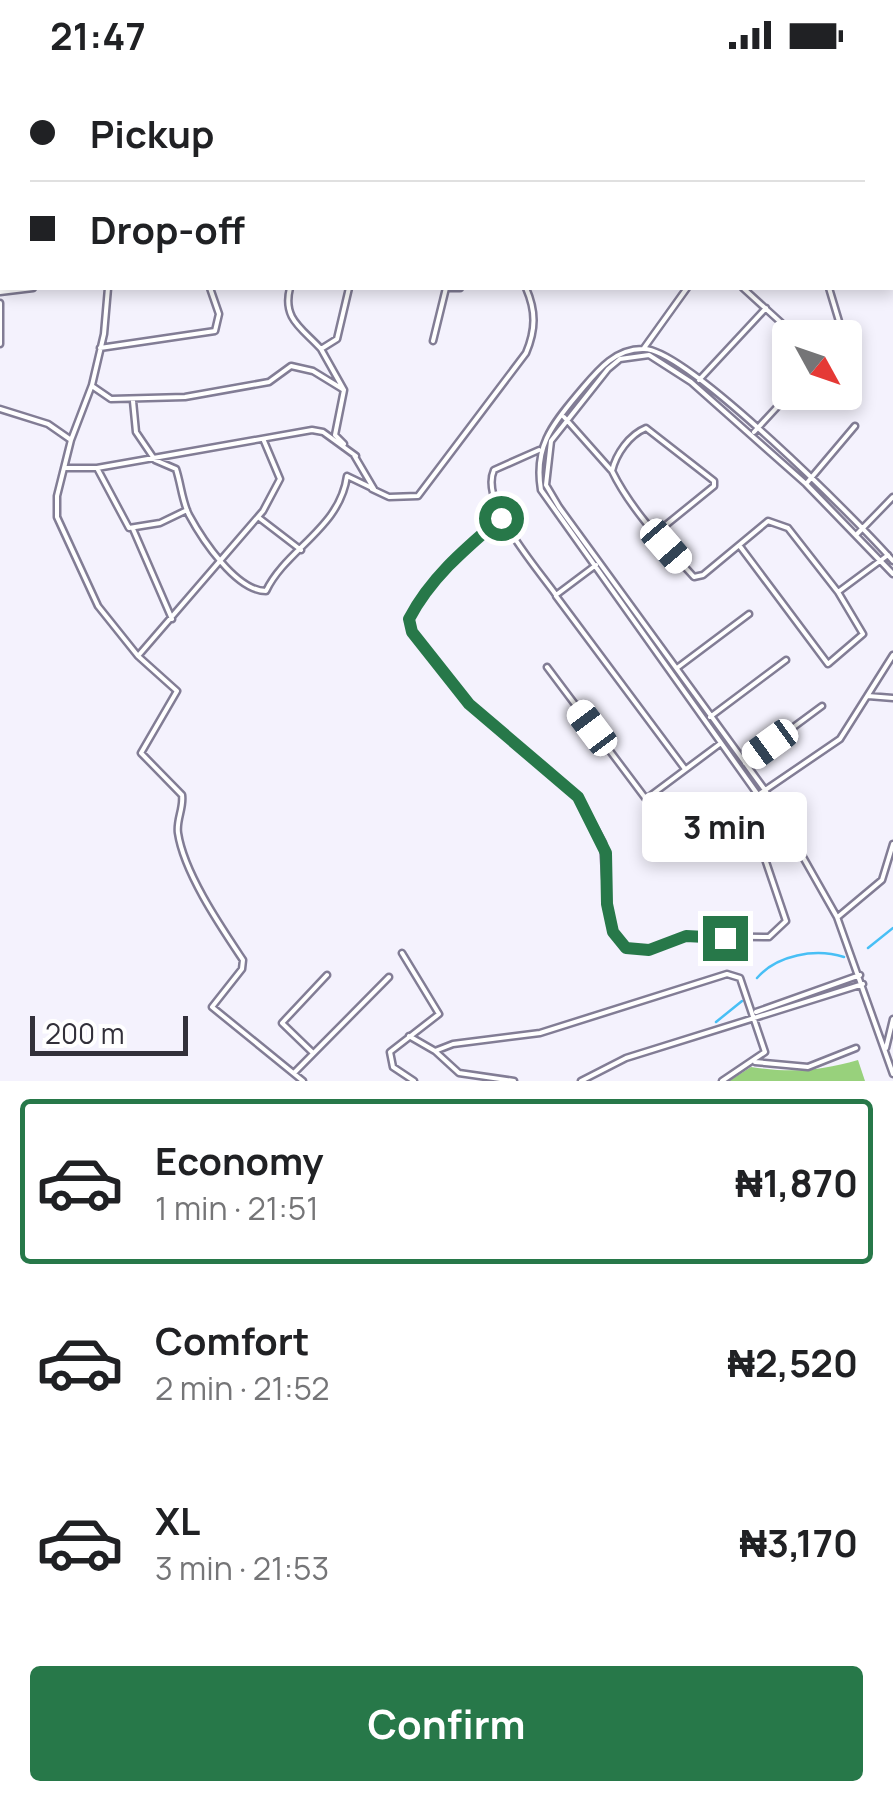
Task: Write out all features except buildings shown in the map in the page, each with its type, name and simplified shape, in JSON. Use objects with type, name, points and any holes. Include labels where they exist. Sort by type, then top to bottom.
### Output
[{"type":"street","points":[[108,290],[92,385],[71,440],[57,496],[60,530],[98,606],[138,656],[177,692],[141,753],[182,795],[178,826],[181,846],[217,922],[244,964],[212,1006],[304,1081]]},
{"type":"street","points":[[100,348],[215,332],[219,314],[211,290]]},
{"type":"street","points":[[290,290],[286,310],[290,318],[321,349],[344,390],[335,434],[356,456],[374,489],[347,476]]},
{"type":"street","points":[[321,349],[337,339],[349,290]]},
{"type":"street","points":[[433,341],[447,290]]},
{"type":"street","points":[[347,476],[389,497],[418,496],[526,352],[534,333],[535,314],[527,290]]},
{"type":"street","points":[[643,352],[647,338],[685,290]]},
{"type":"street","points":[[745,290],[779,320]]},
{"type":"street","points":[[830,290],[839,320]]},
{"type":"street","points":[[0,303],[0,344]]},
{"type":"street","points":[[699,380],[766,308]]},
{"type":"street","points":[[643,352],[691,382],[751,435],[858,534],[893,574]]},
{"type":"street","points":[[685,769],[501,518],[490,477],[494,470],[540,450],[563,416],[620,359],[643,352],[666,356],[812,478],[893,561]]},
{"type":"street","points":[[92,385],[111,399],[134,400],[269,382],[291,366],[313,371],[344,390]]},
{"type":"street","points":[[134,400],[136,432],[155,460],[176,469],[187,510],[221,558],[242,580],[263,592],[342,498],[347,476]]},
{"type":"street","points":[[0,409],[48,424],[71,440]]},
{"type":"street","points":[[751,435],[774,410]]},
{"type":"street","points":[[563,416],[612,471],[624,495],[698,578],[739,544],[768,521],[779,523],[788,528],[838,592],[862,634],[828,664],[739,544]]},
{"type":"street","points":[[563,416],[551,441],[546,486],[675,670]]},
{"type":"street","points":[[806,484],[855,426]]},
{"type":"street","points":[[612,471],[634,434],[646,428],[714,481],[714,486],[656,533]]},
{"type":"street","points":[[65,468],[155,460],[323,432],[356,456]]},
{"type":"street","points":[[138,656],[258,517],[280,479],[264,441]]},
{"type":"street","points":[[540,450],[541,490],[765,790],[836,917],[893,1074]]},
{"type":"street","points":[[97,468],[124,524],[133,529],[172,619]]},
{"type":"street","points":[[858,534],[893,497]]},
{"type":"street","points":[[133,529],[160,524],[187,510]]},
{"type":"street","points":[[258,517],[301,550]]},
{"type":"street","points":[[501,518],[452,560],[418,602],[409,619],[412,632],[469,704],[578,797],[606,853],[607,904],[613,932],[626,948],[649,950],[686,936],[769,936],[779,932],[786,921],[765,858],[783,824]]},
{"type":"street","points":[[838,592],[888,555]]},
{"type":"street","points":[[556,595],[596,564]]},
{"type":"street","points":[[675,670],[749,614]]},
{"type":"street","points":[[758,795],[840,739],[893,655]]},
{"type":"street","points":[[709,717],[786,660]]},
{"type":"street","points":[[547,667],[659,816]]},
{"type":"street","points":[[868,696],[893,698]]},
{"type":"street","points":[[745,763],[822,706]]},
{"type":"street","points":[[709,717],[721,743],[758,795],[770,804]]},
{"type":"street","points":[[646,799],[721,743]]},
{"type":"street","points":[[658,848],[648,830],[659,816],[686,800],[711,822]]},
{"type":"street","points":[[836,917],[852,909],[882,880],[893,844]]},
{"type":"street","points":[[402,954],[440,1014],[390,1052],[389,1060],[414,1081]]},
{"type":"street","points":[[435,1051],[453,1044],[540,1033],[727,974],[740,978],[756,1014],[765,1052],[722,1081]]},
{"type":"street","points":[[313,1053],[282,1022],[328,975]]},
{"type":"street","points":[[581,1081],[626,1058],[860,975]]},
{"type":"street","points":[[294,1073],[389,977]]},
{"type":"street","points":[[756,1014],[863,984]]},
{"type":"street","points":[[885,1051],[893,1019]]},
{"type":"street","points":[[408,1036],[435,1051],[459,1073],[514,1081]]},
{"type":"street","points":[[752,1061],[808,1067],[856,1048]]},
{"type":"green space","points":[[858,1060],[865,1081],[729,1081],[751,1067],[805,1070]]},
{"type":"waterway","points":[[868,948],[893,928]]},
{"type":"waterway","points":[[757,978],[775,964],[797,956],[821,953],[844,957]]},
{"type":"waterway","points":[[716,1022],[742,1001]]},
{"type":"route","points":[[501,518],[452,560],[418,602],[409,619],[412,632],[469,704],[578,797],[604,844],[608,862],[607,904],[613,932],[626,948],[634,952],[649,950],[686,936],[725,938]]}]
